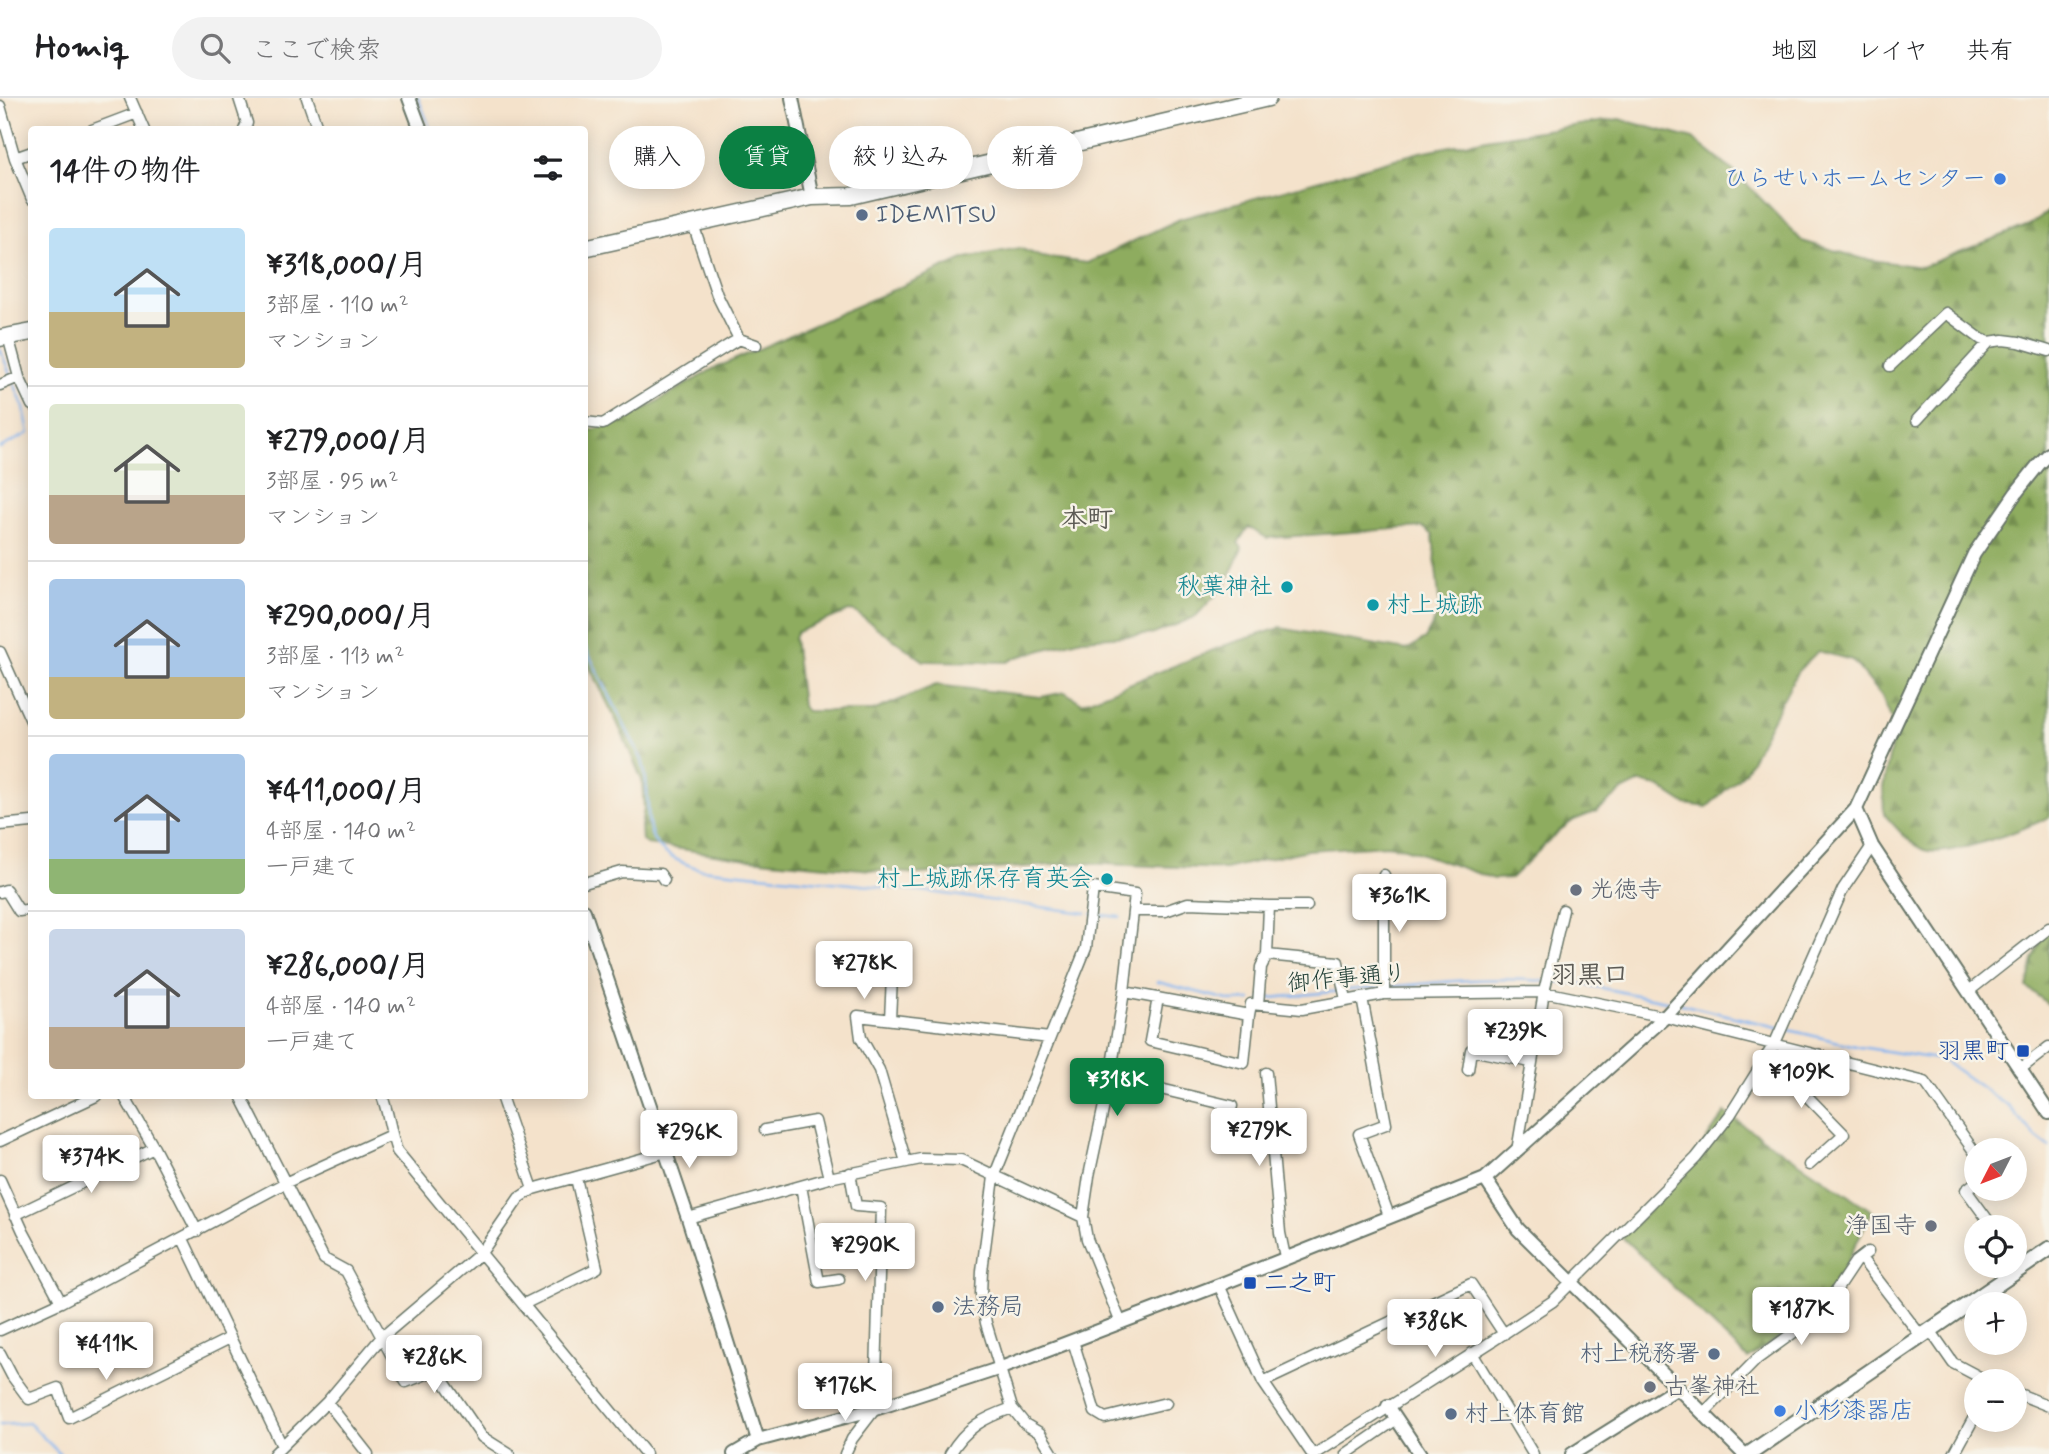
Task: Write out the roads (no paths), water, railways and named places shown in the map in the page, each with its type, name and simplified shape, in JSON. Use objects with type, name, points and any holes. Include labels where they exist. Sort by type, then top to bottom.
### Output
[{"type":"highway","points":[[588,247],[812,197],[851,195],[1268,98]]},
{"type":"highway","points":[[4,337],[28,333]]},
{"type":"main road","points":[[2027,1259],[2049,1249]]},
{"type":"main road","points":[[1747,1454],[1926,1333],[1998,1278]]},
{"type":"street","points":[[130,98],[142,126]]},
{"type":"street","points":[[239,98],[246,126]]},
{"type":"street","points":[[307,98],[317,126]]},
{"type":"street","points":[[409,98],[420,126]]},
{"type":"street","points":[[792,98],[812,197]]},
{"type":"street","points":[[0,106],[15,158],[28,189]]},
{"type":"street","points":[[103,126],[137,113]]},
{"type":"street","points":[[15,158],[28,153]]},
{"type":"street","points":[[693,223],[717,296],[739,339],[756,345]]},
{"type":"street","points":[[1890,366],[1946,313],[1989,342],[2019,342],[2049,351]]},
{"type":"street","points":[[4,337],[28,396]]},
{"type":"street","points":[[588,422],[603,424],[739,339]]},
{"type":"street","points":[[1917,420],[1989,342]]},
{"type":"street","points":[[0,385],[19,377]]},
{"type":"street","points":[[734,1454],[758,1440],[875,1409],[1001,1368],[1485,1179],[1665,1017],[1856,809],[1974,554],[2017,493],[2049,454]]},
{"type":"street","points":[[0,652],[28,714]]},
{"type":"street","points":[[1856,809],[1872,846],[2049,1113]]},
{"type":"street","points":[[0,825],[28,822]]},
{"type":"street","points":[[1219,1285],[1263,1382],[1313,1454],[1504,1334],[1553,1301],[1696,1158],[1730,1115],[1775,1043],[1843,889],[1872,846]]},
{"type":"street","points":[[588,882],[622,872],[660,874],[664,880]]},
{"type":"street","points":[[1384,875],[1384,993]]},
{"type":"street","points":[[1053,1454],[1040,1433],[1025,1424],[1012,1408],[986,1322],[981,1294],[994,1177],[1086,947],[1093,888],[1135,894],[1124,992],[1083,1217],[1087,1239],[1121,1323]]},
{"type":"street","points":[[0,892],[6,890],[19,911],[28,910]]},
{"type":"street","points":[[1135,911],[1165,911],[1188,904],[1307,906]]},
{"type":"street","points":[[1258,1004],[1261,967],[1267,955],[1269,906]]},
{"type":"street","points":[[1517,1151],[1544,992],[1563,911]]},
{"type":"street","points":[[588,923],[688,1218],[758,1440]]},
{"type":"street","points":[[1969,991],[2049,928]]},
{"type":"street","points":[[1267,955],[1338,962],[1346,1000]]},
{"type":"street","points":[[890,1019],[892,977]]},
{"type":"street","points":[[1124,992],[1157,998],[1249,1015],[1244,1063],[1150,1041],[1157,998]]},
{"type":"street","name":"御作事通り","points":[[1249,1015],[1251,1004],[1302,1009],[1384,993],[1544,992],[1665,1017],[1925,1082],[1965,1138]]},
{"type":"street","points":[[1362,998],[1386,1124],[1359,1134],[1389,1216]]},
{"type":"street","points":[[906,1162],[879,1070],[861,1038],[858,1016],[1050,1038]]},
{"type":"street","points":[[2020,1070],[2049,1047]]},
{"type":"street","points":[[1468,1070],[1471,1051],[1531,1062]]},
{"type":"street","points":[[1767,1055],[1844,1134],[1809,1165]]},
{"type":"street","points":[[1266,1073],[1280,1233],[1285,1257]]},
{"type":"street","points":[[1110,1077],[1232,1106],[1226,1125],[1249,1130],[1270,1123]]},
{"type":"street","points":[[0,1141],[90,1099]]},
{"type":"street","points":[[126,1099],[197,1231]]},
{"type":"street","points":[[244,1099],[324,1259],[346,1271],[406,1382],[436,1370],[482,1437],[509,1454]]},
{"type":"street","points":[[383,1099],[390,1116],[391,1135],[397,1151],[646,1454]]},
{"type":"street","points":[[502,1099],[533,1189]]},
{"type":"street","points":[[765,1130],[815,1121],[829,1178]]},
{"type":"street","points":[[0,1330],[61,1302],[287,1182],[391,1135]]},
{"type":"street","points":[[15,1215],[154,1148]]},
{"type":"street","points":[[183,1239],[230,1338],[278,1450],[327,1402],[381,1338],[481,1253],[519,1198],[533,1189],[666,1152]]},
{"type":"street","points":[[688,1218],[829,1178],[921,1159],[961,1160],[1083,1217]]},
{"type":"street","points":[[845,1454],[852,1439],[875,1409],[881,1208],[856,1206],[850,1173]]},
{"type":"street","points":[[524,1304],[597,1268],[576,1178]]},
{"type":"street","points":[[1485,1179],[1518,1229],[1747,1454]]},
{"type":"street","points":[[0,1180],[15,1215],[61,1302]]},
{"type":"street","points":[[801,1186],[819,1282],[839,1279]]},
{"type":"street","points":[[1704,1413],[1757,1359],[1804,1325],[1827,1304],[1855,1262],[1865,1255],[1926,1333],[1953,1363],[1964,1369]]},
{"type":"street","points":[[1263,1382],[1471,1284],[1504,1334]]},
{"type":"street","points":[[0,1353],[12,1376],[29,1399],[58,1388],[69,1418],[230,1338]]},
{"type":"street","points":[[1073,1341],[1095,1412],[1105,1418],[1166,1403]]},
{"type":"street","points":[[1472,1353],[1533,1454]]},
{"type":"street","points":[[1572,1454],[1679,1387]]},
{"type":"street","points":[[2027,1397],[2049,1406]]},
{"type":"street","points":[[327,1402],[368,1454]]},
{"type":"street","points":[[1388,1406],[1420,1454]]},
{"type":"street","points":[[950,1454],[971,1428],[986,1417],[1012,1408]]},
{"type":"street","points":[[1346,1454],[1397,1419]]},
{"type":"street","points":[[1954,1454],[1966,1432]]},
{"type":"waterway","points":[[418,98],[429,126]]},
{"type":"waterway","points":[[0,349],[24,408],[28,428]]},
{"type":"waterway","points":[[0,448],[28,434]]},
{"type":"waterway","points":[[588,653],[642,760],[650,828],[654,840],[662,850],[677,860],[700,869],[922,891],[1086,913]]},
{"type":"waterway","points":[[1092,914],[1120,917]]},
{"type":"waterway","points":[[1386,987],[1485,979],[1544,981]]},
{"type":"waterway","points":[[1550,981],[1582,984],[1671,1002]]},
{"type":"waterway","points":[[1158,982],[1232,1001],[1251,1000]]},
{"type":"waterway","points":[[1348,990],[1380,987]]},
{"type":"waterway","points":[[1261,999],[1341,991]]},
{"type":"waterway","points":[[1681,1004],[1860,1047],[1943,1060],[2009,1107],[2036,1137],[2049,1147]]},
{"type":"waterway","points":[[0,1425],[29,1423],[60,1454]]},
{"type":"place","name":"ひらせいホームセンター","points":[[2000,179]]},
{"type":"place","name":"IDEMITSU","points":[[862,215]]},
{"type":"place","name":"秋葉神社","points":[[1287,587]]},
{"type":"place","name":"村上城跡","points":[[1373,605]]},
{"type":"place","name":"村上城跡保存育英会","points":[[1107,879]]},
{"type":"place","name":"光徳寺","points":[[1576,890]]},
{"type":"place","name":"羽黒町","points":[[2023,1051]]},
{"type":"place","name":"浄国寺","points":[[1931,1226]]},
{"type":"place","name":"二之町","points":[[1250,1283]]},
{"type":"place","name":"法務局","points":[[938,1307]]},
{"type":"place","name":"村上税務署","points":[[1714,1354]]},
{"type":"place","name":"古峯神社","points":[[1650,1387]]},
{"type":"place","name":"小杉漆器店","points":[[1780,1411]]},
{"type":"place","name":"村上体育館","points":[[1451,1414]]},
{"type":"district","name":"本町","points":[[1087,520]]},
{"type":"district","name":"羽黒口","points":[[1590,976]]}]
